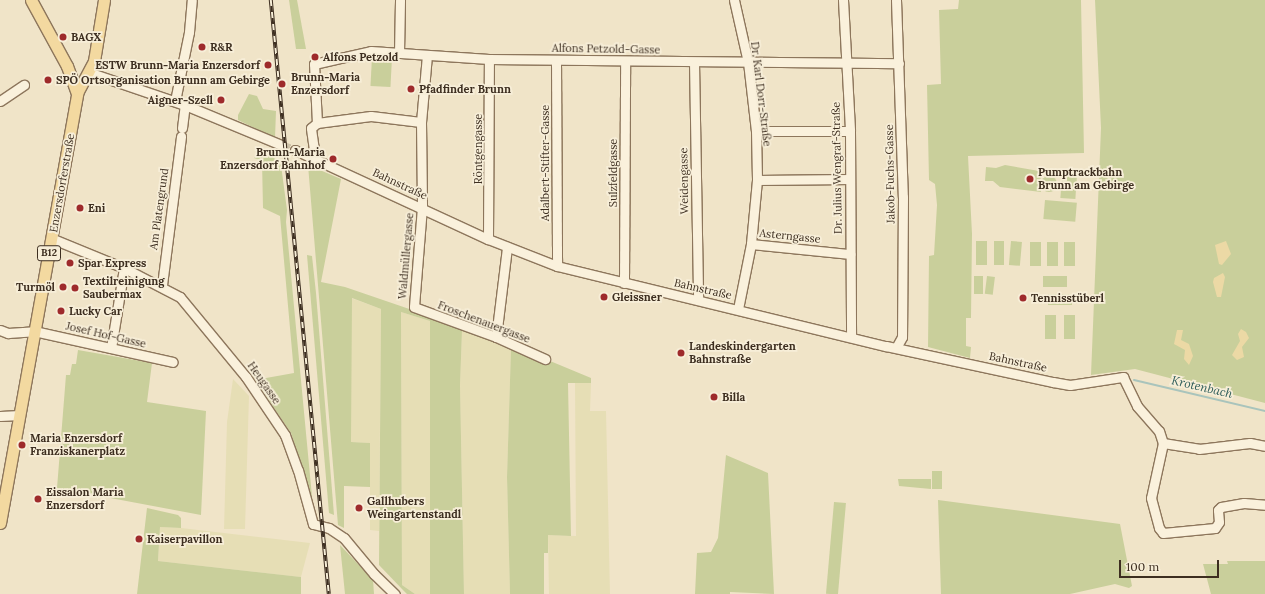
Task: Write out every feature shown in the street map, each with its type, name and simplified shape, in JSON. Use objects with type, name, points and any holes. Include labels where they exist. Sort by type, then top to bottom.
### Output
[{"type":"main road","name":"B12","points":[[31,0],[67,66],[77,93]]},
{"type":"main road","name":"B12","points":[[88,72],[99,39],[104,0]]},
{"type":"main road","points":[[67,66],[88,72]]},
{"type":"main road","name":"Enzersdorferstraße","points":[[20,415],[34,331],[53,239],[77,93],[88,72]]},
{"type":"main road","name":"B12","points":[[0,523],[20,415]]},
{"type":"street","points":[[175,101],[189,32],[192,0]]},
{"type":"street","points":[[399,53],[400,0]]},
{"type":"street","name":"Dr. Karl Dorr-Straße","points":[[734,0],[748,62],[756,132],[757,180],[750,244],[738,309]]},
{"type":"street","name":"Dr. Julius Wengraf-Straße","points":[[843,0],[848,63],[850,131],[851,337]]},
{"type":"street","name":"Jakob-Fuchs-Gasse","points":[[896,0],[904,197],[902,337],[897,346]]},
{"type":"street","name":"Alfons Petzold-Gasse","points":[[317,122],[314,64],[371,51],[490,59],[625,62],[899,63]]},
{"type":"street","name":"Waldmüllergasse","points":[[414,308],[422,207],[421,122],[427,55]]},
{"type":"street","name":"Röntgengasse","points":[[488,239],[490,59]]},
{"type":"street","name":"Adalbert-Stifter-Gasse","points":[[556,60],[557,266]]},
{"type":"street","name":"Sulzfeldgasse","points":[[624,283],[625,62]]},
{"type":"street","name":"Weidengasse","points":[[694,62],[698,300]]},
{"type":"street","points":[[88,72],[175,101],[281,145]]},
{"type":"street","points":[[0,101],[24,85]]},
{"type":"street","name":"Am Platengrund","points":[[162,285],[185,105]]},
{"type":"street","points":[[315,157],[311,128],[317,122],[371,116],[421,122]]},
{"type":"street","points":[[756,132],[850,131]]},
{"type":"street","name":"Bahnstraße","points":[[295,150],[315,157],[488,239],[557,266],[851,337],[1070,385],[1123,377],[1137,406],[1159,431],[1163,443]]},
{"type":"street","points":[[757,180],[850,179]]},
{"type":"street","name":"Heugasse","points":[[53,239],[162,285],[180,297],[246,377],[285,434],[298,470],[312,524],[329,528],[344,538],[374,574],[395,594]]},
{"type":"street","name":"Asterngasse","points":[[750,244],[850,254]]},
{"type":"street","points":[[496,337],[508,247]]},
{"type":"street","points":[[111,348],[124,268]]},
{"type":"street","name":"Froschenauergasse","points":[[414,308],[496,337],[545,359]]},
{"type":"street","name":"Josef Hof-Gasse","points":[[0,330],[8,333],[34,331],[173,362]]},
{"type":"street","points":[[0,416],[20,415]]},
{"type":"street","points":[[1265,446],[1250,443],[1199,450],[1163,443],[1151,498],[1159,528],[1163,533],[1215,528],[1219,522],[1218,510],[1221,507],[1244,502],[1265,504]]},
{"type":"shaded area","points":[[351,298],[381,309],[379,531],[370,530],[370,443],[351,442]]},
{"type":"shaded area","points":[[401,312],[430,321],[430,594],[415,594],[402,585]]},
{"type":"shaded area","points":[[462,331],[511,348],[507,477],[510,594],[464,594],[460,385]]},
{"type":"shaded area","points":[[233,379],[249,396],[245,529],[224,529],[227,422]]},
{"type":"shaded area","points":[[575,383],[591,383],[590,411],[606,411],[610,594],[549,594],[548,535],[576,536]]},
{"type":"shaded area","points":[[160,527],[181,528],[310,543],[301,577],[158,561]]},
{"type":"green space","points":[[289,0],[297,0],[306,49],[296,49]]},
{"type":"green space","points":[[959,0],[1081,0],[1084,153],[968,156],[972,234],[971,318],[966,318],[966,346],[971,347],[970,358],[928,347],[929,256],[934,255],[937,205],[935,184],[929,180],[927,85],[941,84],[939,10],[958,9]]},
{"type":"green space","points":[[1095,0],[1265,0],[1265,403],[1135,369],[1091,375],[1101,128]]},
{"type":"green space","points":[[372,57],[392,58],[390,87],[370,86]]},
{"type":"green space","points":[[249,94],[257,96],[263,109],[276,111],[275,138],[238,120],[238,115]]},
{"type":"green space","points":[[264,148],[281,165],[287,210],[286,222],[313,507],[291,433],[255,380],[294,373],[280,216],[263,208],[262,161],[254,158]]},
{"type":"green space","points":[[308,165],[341,179],[321,282],[345,287],[497,339],[591,378],[591,383],[568,383],[571,536],[548,535],[548,553],[544,553],[544,594],[510,594],[507,477],[511,348],[462,331],[460,385],[464,594],[430,594],[430,321],[401,312],[402,585],[415,594],[407,594],[379,565],[381,309],[352,298],[351,442],[370,443],[370,487],[344,486],[344,528],[338,525]]},
{"type":"green space","name":"Pumptrackbahn Brunn am Gebirge","points":[[1005,165],[1039,171],[1043,175],[1039,181],[1041,192],[1000,187],[993,181],[985,181],[986,167],[996,168]]},
{"type":"green space","points":[[1062,175],[1077,176],[1075,199],[1060,198]]},
{"type":"green space","points":[[1049,176],[1055,178],[1057,184],[1055,190],[1049,192],[1043,190],[1041,184],[1043,178]]},
{"type":"green space","points":[[1045,200],[1077,203],[1075,222],[1043,219]]},
{"type":"green space","points":[[976,241],[987,241],[987,265],[976,265]]},
{"type":"green space","points":[[994,241],[1004,241],[1004,265],[994,265]]},
{"type":"green space","points":[[1011,241],[1022,242],[1020,266],[1009,265]]},
{"type":"green space","points":[[1030,242],[1041,242],[1041,266],[1030,266]]},
{"type":"green space","points":[[1047,242],[1058,242],[1058,266],[1047,266]]},
{"type":"green space","points":[[1064,242],[1075,242],[1075,266],[1064,266]]},
{"type":"green space","points":[[307,255],[312,256],[316,293],[334,515],[329,513]]},
{"type":"green space","points":[[974,276],[983,276],[983,294],[974,294]]},
{"type":"green space","points":[[987,276],[995,277],[993,295],[985,294]]},
{"type":"green space","points":[[1043,276],[1067,276],[1067,287],[1043,287]]},
{"type":"green space","points":[[1048,294],[1072,294],[1072,305],[1048,305]]},
{"type":"green space","points":[[1045,315],[1056,315],[1056,339],[1045,339]]},
{"type":"green space","points":[[1064,315],[1075,315],[1075,339],[1064,339]]},
{"type":"green space","points":[[78,350],[152,363],[147,402],[206,411],[201,515],[57,488],[66,375],[70,375],[72,364],[76,364]]},
{"type":"green space","points":[[726,455],[768,473],[774,594],[730,592],[730,594],[695,594],[697,553],[711,552],[718,538]]},
{"type":"green space","points":[[932,471],[942,471],[942,489],[932,489]]},
{"type":"green space","points":[[898,479],[931,479],[931,489],[899,486]]},
{"type":"green space","points":[[938,500],[1120,524],[1132,586],[1129,588],[1115,584],[1070,594],[941,594]]},
{"type":"green space","points":[[834,502],[846,503],[838,594],[826,594]]},
{"type":"green space","points":[[147,508],[178,515],[181,518],[181,528],[160,527],[158,561],[301,577],[301,594],[137,594]]},
{"type":"green space","points":[[340,545],[373,580],[374,594],[345,594]]},
{"type":"green space","points":[[1227,561],[1265,561],[1265,594],[1211,594],[1203,564],[1228,564]]},
{"type":"sand","points":[[1226,241],[1231,254],[1222,265],[1219,264],[1215,245]]},
{"type":"sand","points":[[1223,273],[1225,277],[1221,297],[1217,297],[1213,282],[1214,278]]},
{"type":"sand","points":[[1241,329],[1246,332],[1249,338],[1242,347],[1244,357],[1237,360],[1232,355],[1240,341],[1238,334]]},
{"type":"sand","points":[[1177,330],[1183,330],[1181,340],[1189,344],[1193,356],[1189,365],[1184,359],[1185,350],[1174,344]]},
{"type":"waterway","name":"Krotenbach","points":[[1134,380],[1265,411]]},
{"type":"tunnel","points":[[281,145],[295,150]]},
{"type":"railway","points":[[271,0],[329,594]]},
{"type":"place","name":"BAGX","points":[[63,37]]},
{"type":"place","name":"R&R","points":[[202,47]]},
{"type":"place","name":"Alfons Petzold","points":[[315,57]]},
{"type":"place","name":"ESTW Brunn-Maria Enzersdorf","points":[[268,65]]},
{"type":"place","name":"SPÖ Ortsorganisation Brunn am Gebirge","points":[[48,80]]},
{"type":"place","name":"Brunn-Maria Enzersdorf","points":[[282,84]]},
{"type":"place","name":"Pfadfinder Brunn","points":[[411,89]]},
{"type":"place","name":"Aigner-Szell","points":[[221,100]]},
{"type":"place","name":"Brunn-Maria Enzersdorf Bahnhof","points":[[333,159]]},
{"type":"place","name":"Pumptrackbahn Brunn am Gebirge","points":[[1030,179]]},
{"type":"place","name":"Eni","points":[[80,208]]},
{"type":"place","name":"Spar Express","points":[[70,263]]},
{"type":"place","name":"Turmöl","points":[[63,287]]},
{"type":"place","name":"Textilreinigung Saubermax","points":[[75,288]]},
{"type":"place","name":"Gleissner","points":[[604,297]]},
{"type":"place","name":"Tennisstüberl","points":[[1023,298]]},
{"type":"place","name":"Lucky Car","points":[[61,311]]},
{"type":"place","name":"Landeskindergarten Bahnstraße","points":[[681,353]]},
{"type":"place","name":"Billa","points":[[714,397]]},
{"type":"place","name":"Maria Enzersdorf Franziskanerplatz","points":[[22,445]]},
{"type":"place","name":"Eissalon Maria Enzersdorf","points":[[38,499]]},
{"type":"place","name":"Gallhubers Weingartenstandl","points":[[359,508]]},
{"type":"place","name":"Kaiserpavillon","points":[[139,539]]}]
